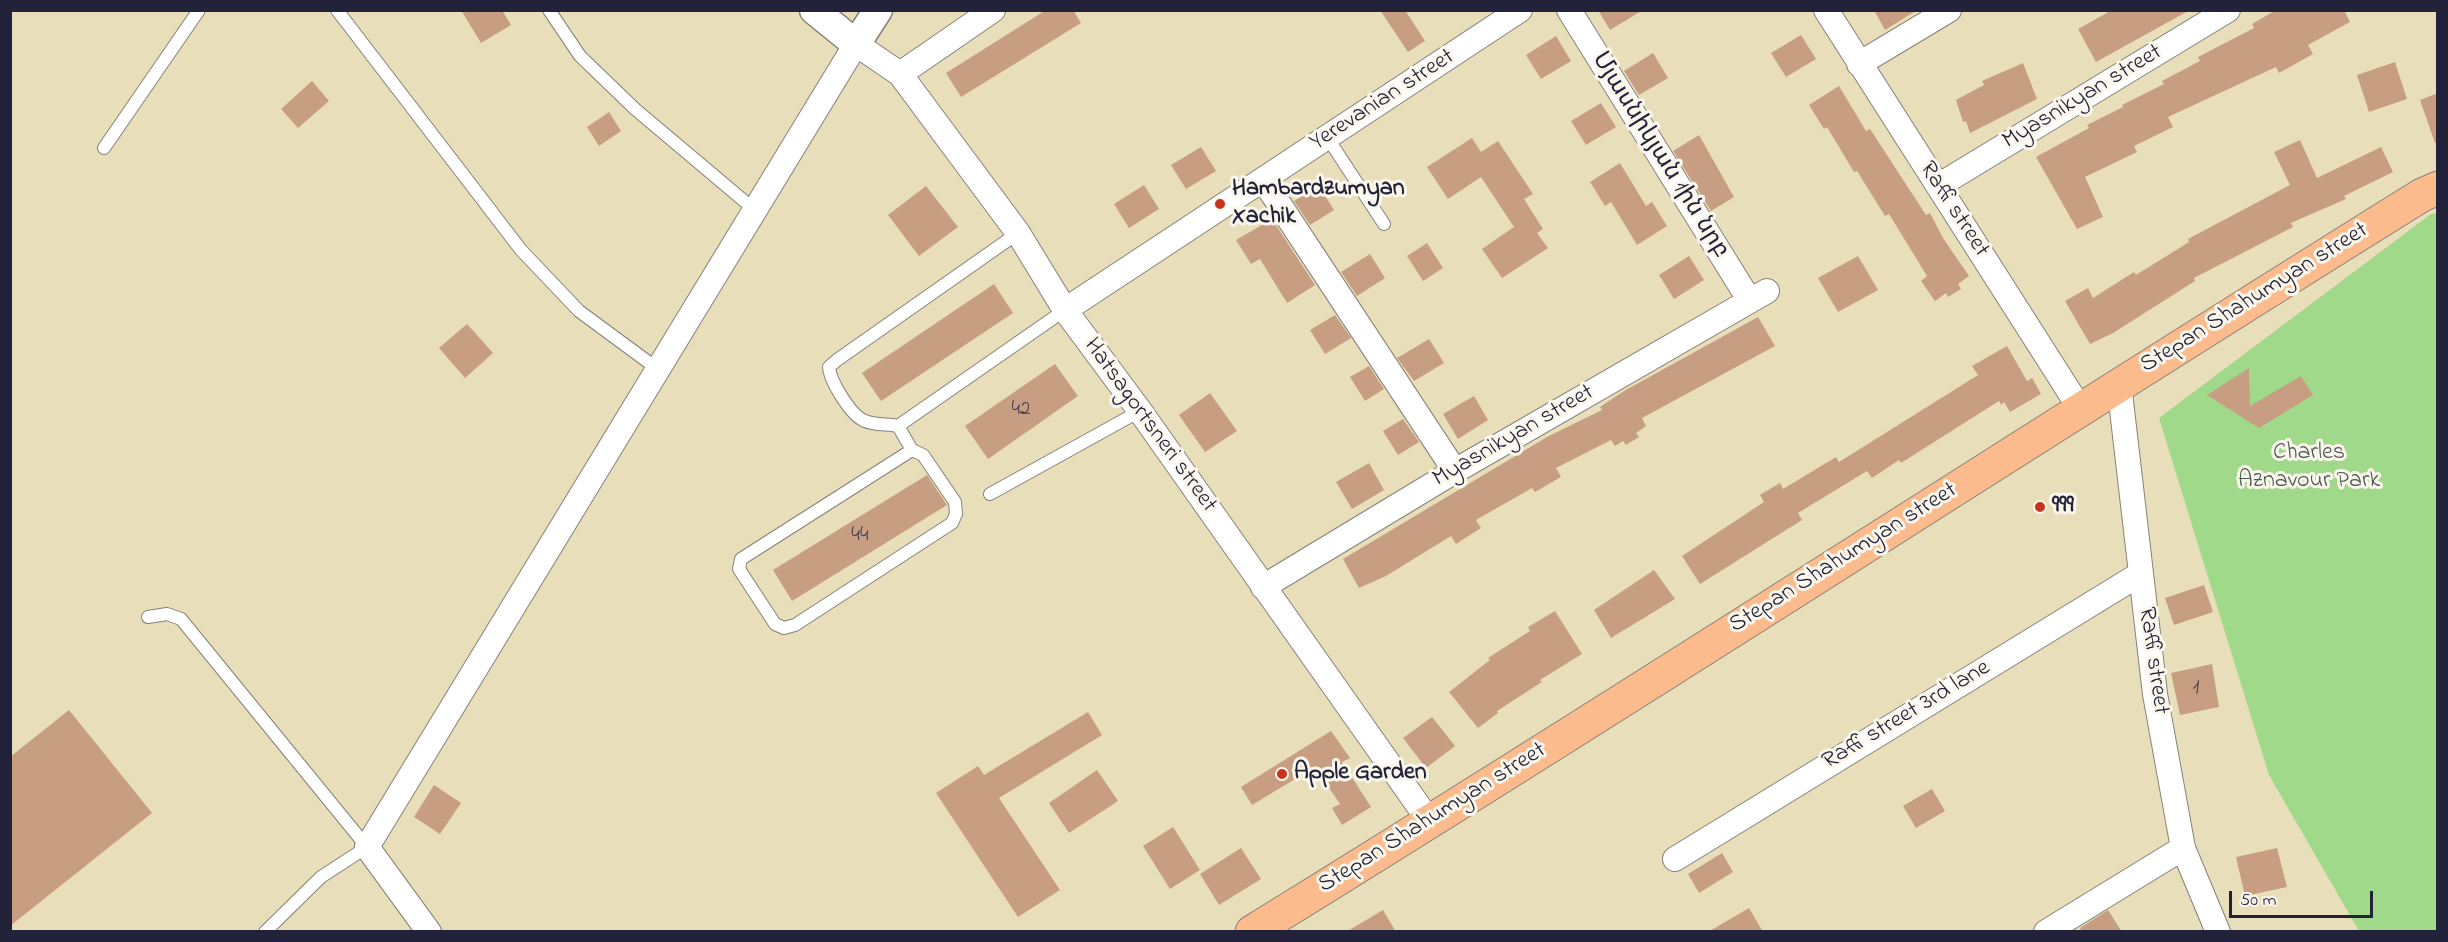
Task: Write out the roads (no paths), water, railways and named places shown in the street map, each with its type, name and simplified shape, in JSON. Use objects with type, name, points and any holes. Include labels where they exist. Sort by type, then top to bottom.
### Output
[{"type":"main road","name":"Stepan Shahumyan street","points":[[1252,932],[1430,822],[2119,384],[2422,195],[2438,188]]},
{"type":"street","points":[[814,10],[856,44]]},
{"type":"street","points":[[429,932],[367,847],[878,10]]},
{"type":"street","points":[[900,74],[993,10]]},
{"type":"street","name":"Yerevanian street","points":[[1065,310],[1264,181],[1327,136],[1520,10]]},
{"type":"street","name":"Մյասնիկյան 1ին նրբ","points":[[1569,10],[1759,296]]},
{"type":"street","name":"Raffi street","points":[[1826,10],[2081,410]]},
{"type":"street","points":[[1859,64],[1949,10]]},
{"type":"street","name":"Myasnikyan street","points":[[1938,186],[2228,10]]},
{"type":"street","name":"Hatsagortsneri street","points":[[856,44],[900,74],[1018,233],[1065,310],[1140,411],[1430,822]]},
{"type":"street","points":[[1264,181],[1455,471]]},
{"type":"street","name":"Myasnikyan street","points":[[1263,588],[1455,471],[1759,296]]},
{"type":"street","name":"Raffi street","points":[[2119,384],[2155,694],[2183,848],[2218,932]]},
{"type":"street","name":"Raffi street 3rd lane","points":[[1675,858],[2140,574]]},
{"type":"street","points":[[2046,932],[2183,848]]},
{"type":"lane","points":[[104,148],[199,10]]},
{"type":"lane","points":[[337,10],[521,250],[579,311],[659,370]]},
{"type":"lane","points":[[549,10],[580,56],[619,94],[756,211]]},
{"type":"lane","points":[[1327,136],[1384,224]]},
{"type":"lane","points":[[1018,233],[829,366],[830,377],[849,407],[863,421],[898,426],[1065,310]]},
{"type":"lane","points":[[990,494],[1140,411]]},
{"type":"lane","points":[[898,426],[912,450],[923,455],[955,502],[956,514],[952,523],[795,625],[784,628],[775,624],[739,568],[741,559],[912,450]]},
{"type":"lane","points":[[148,617],[167,614],[181,619],[367,847],[321,877],[265,932]]},
{"type":"place","name":"Hambardzumyan Xachik","points":[[1220,204]]},
{"type":"place","name":"999","points":[[2040,507]]},
{"type":"place","name":"Apple Garden","points":[[1282,774]]},
{"type":"park label","name":"Charles Aznavour Park","points":[[2309,468]]}]
